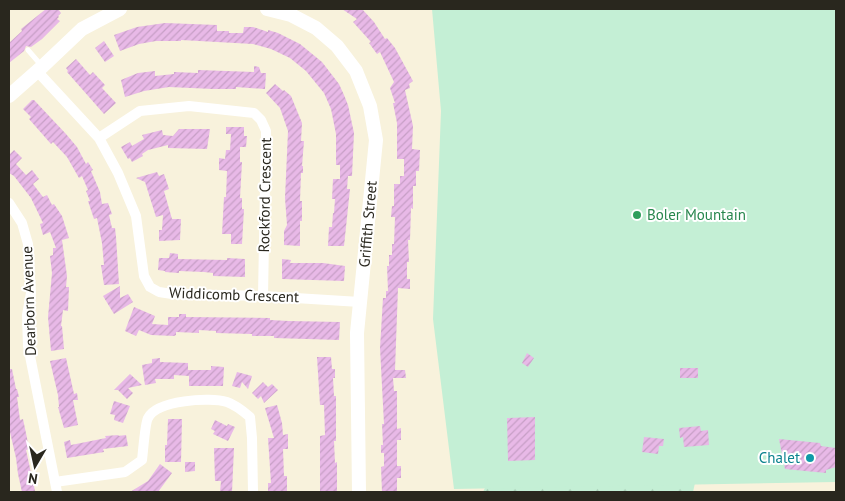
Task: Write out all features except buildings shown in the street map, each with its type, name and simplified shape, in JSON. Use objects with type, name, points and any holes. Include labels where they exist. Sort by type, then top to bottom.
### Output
[{"type":"street","points":[[9,96],[82,28],[120,9]]},
{"type":"street","name":"Griffith Street","points":[[267,9],[291,15],[316,28],[337,46],[356,71],[370,106],[376,140],[357,333],[359,492]]},
{"type":"street","name":"Widdicomb Crescent","points":[[40,69],[99,138],[118,173],[136,216],[144,276],[150,287],[160,292],[172,294],[263,296],[360,302]]},
{"type":"street","name":"Rockford Crescent","points":[[99,138],[140,110],[189,106],[254,113],[261,120],[266,130],[263,296]]},
{"type":"street","name":"Dearborn Avenue","points":[[9,202],[22,223],[28,244],[31,293],[27,315],[28,346],[56,487]]},
{"type":"street","points":[[56,487],[125,472],[142,460],[148,418],[160,407],[172,402],[204,401],[227,402],[250,417],[253,492]]},
{"type":"lane","points":[[28,50],[40,69]]},
{"type":"green space","name":"Boler Mountain","points":[[432,9],[836,9],[836,482],[454,489],[433,319],[441,111]]},
{"type":"green space","points":[[494,469],[695,483],[693,492],[483,492]]},
{"type":"place","name":"Boler Mountain","points":[[637,215]]},
{"type":"place","name":"Chalet","points":[[810,458]]}]
